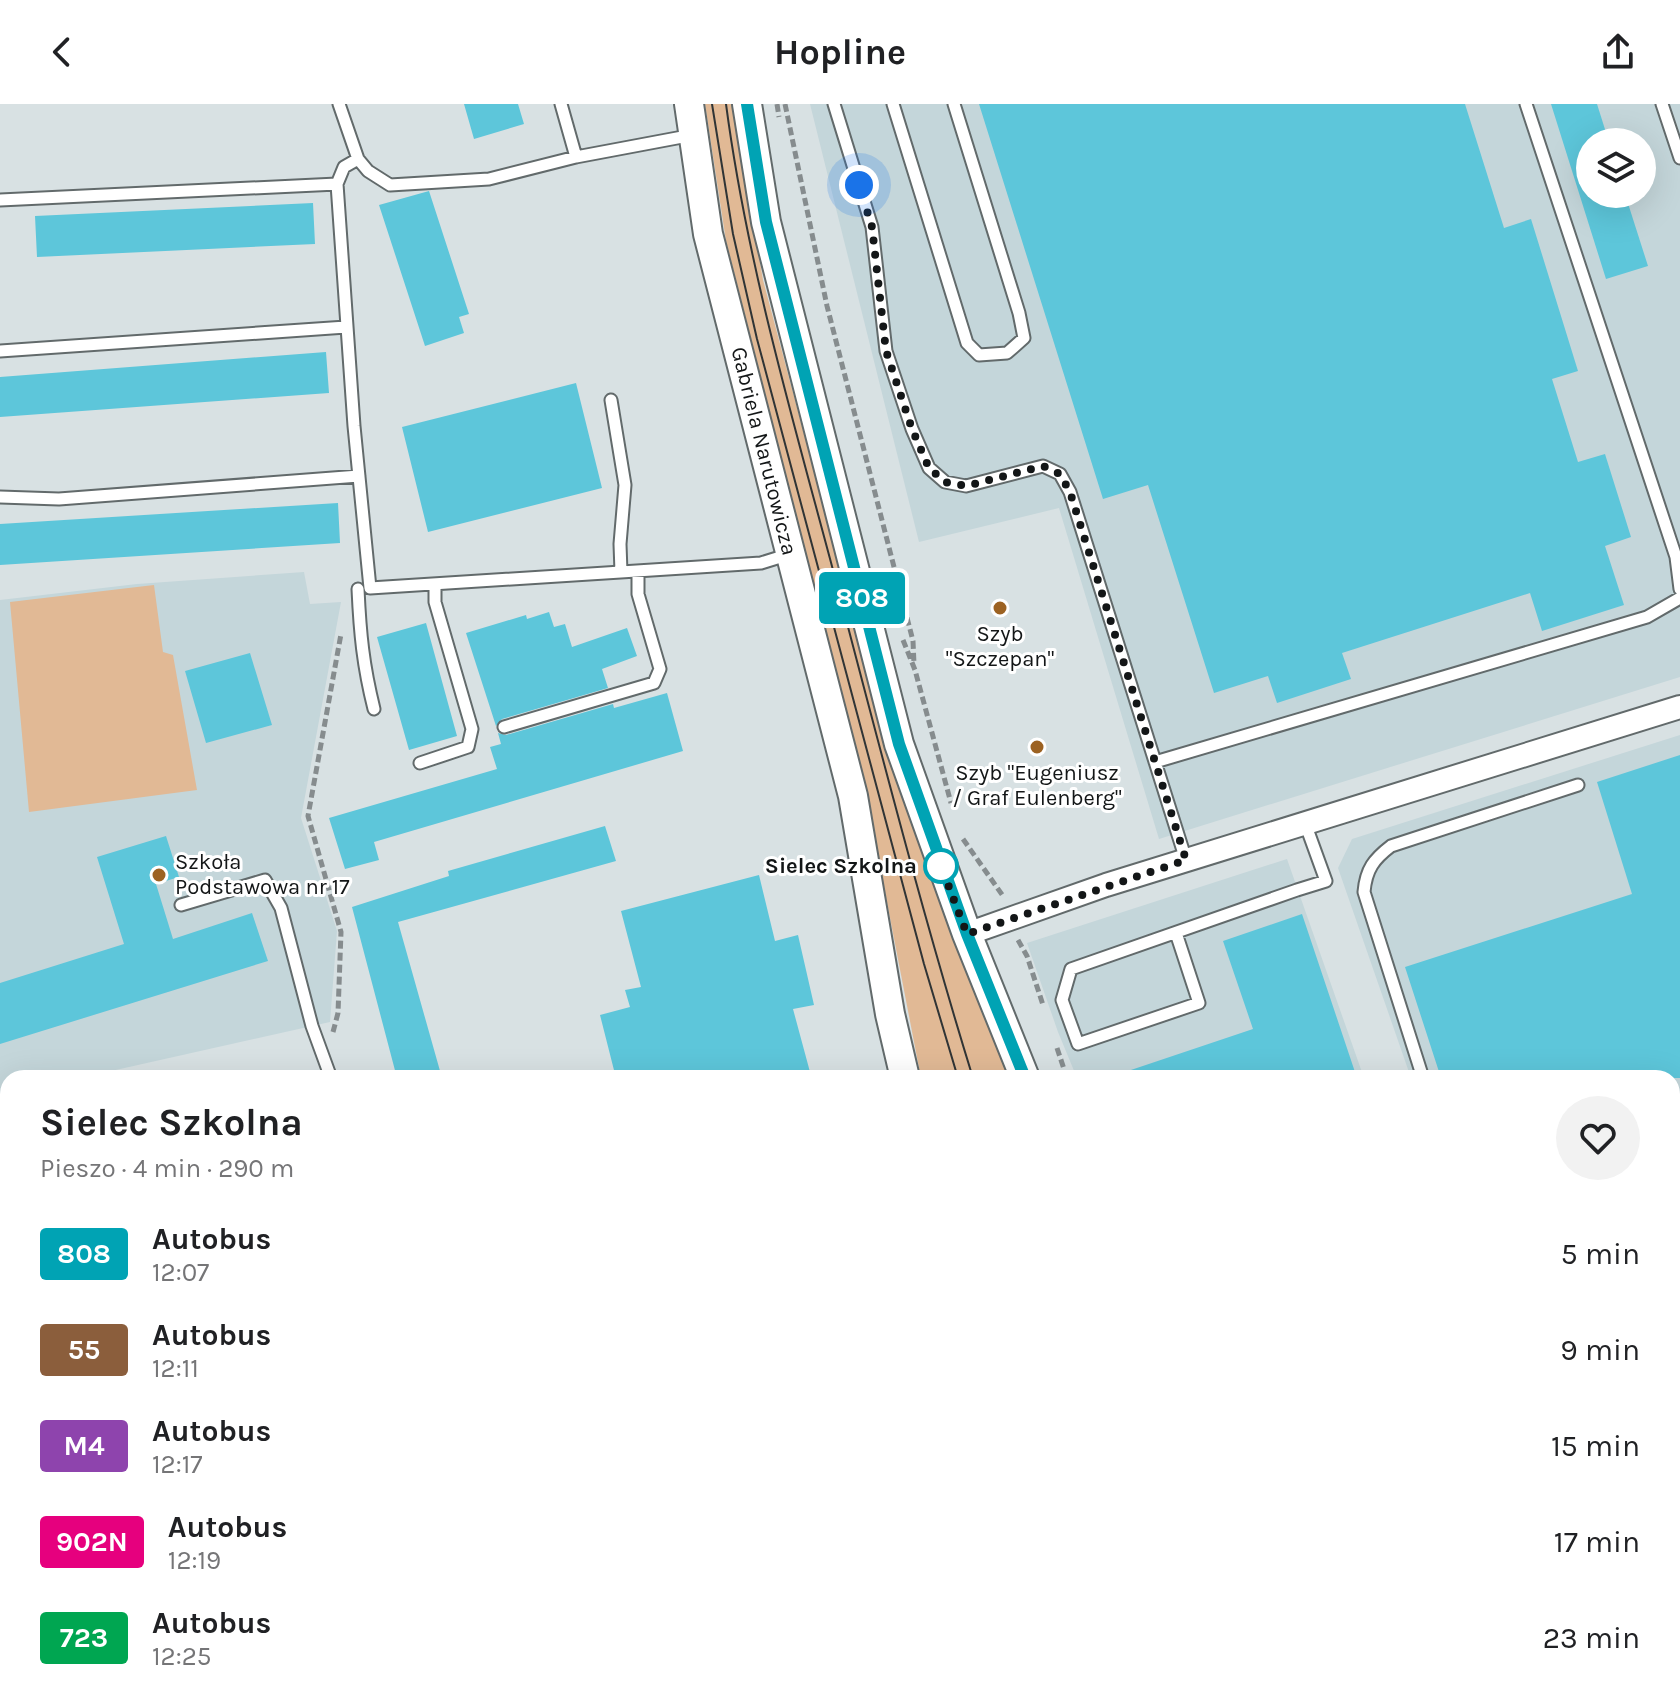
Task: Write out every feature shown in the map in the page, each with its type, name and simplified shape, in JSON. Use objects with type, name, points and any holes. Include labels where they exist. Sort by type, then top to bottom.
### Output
[{"type":"street","name":"Gabriela Narutowicza","points":[[689,104],[708,234],[853,796],[890,1014],[903,1070]]},
{"type":"street","points":[[747,104],[766,222],[899,744],[967,934],[1022,1070]]},
{"type":"street","points":[[967,934],[1014,928],[1186,860],[1680,707]]},
{"type":"lane","points":[[339,104],[358,159],[368,171],[390,185],[489,179],[576,157],[693,135]]},
{"type":"lane","points":[[561,104],[576,157]]},
{"type":"lane","points":[[834,104],[872,227],[886,351],[912,429],[929,468],[945,482],[966,486],[1043,466],[1060,474],[1070,492],[1186,860]]},
{"type":"lane","points":[[893,104],[967,343],[979,355],[1007,353],[1024,338],[1019,313],[954,104]]},
{"type":"lane","points":[[1526,104],[1676,557],[1680,589]]},
{"type":"lane","points":[[1662,104],[1680,158]]},
{"type":"lane","points":[[358,159],[344,167],[337,184],[346,327],[370,588],[761,563],[790,554]]},
{"type":"lane","points":[[0,200],[337,184]]},
{"type":"lane","points":[[0,351],[346,327]]},
{"type":"lane","points":[[611,400],[625,485],[621,572]]},
{"type":"lane","points":[[0,497],[59,499],[359,476]]},
{"type":"lane","points":[[504,727],[654,683],[660,669],[638,594],[638,571]]},
{"type":"lane","points":[[420,763],[468,747],[472,729],[435,602],[435,585]]},
{"type":"lane","points":[[358,589],[359,638],[374,709]]},
{"type":"lane","points":[[1155,762],[1647,617],[1680,598]]},
{"type":"lane","points":[[1420,1070],[1364,892],[1366,875],[1375,859],[1391,846],[1578,785]]},
{"type":"lane","points":[[1176,933],[1199,1003],[1078,1044],[1062,1000],[1071,969],[1326,881],[1305,823]]},
{"type":"lane","points":[[181,905],[265,880],[281,908],[312,1026],[329,1070]]},
{"type":"path","points":[[785,104],[827,306],[910,629],[915,670],[953,810]]},
{"type":"path","points":[[326,1060],[338,1013],[341,932],[308,816],[341,632]]},
{"type":"path","points":[[961,833],[999,888],[1014,928]]},
{"type":"shaded area","points":[[705,104],[733,104],[763,280],[898,787],[936,892],[1010,1070],[919,1070],[862,773],[726,241]]},
{"type":"shaded area","points":[[810,104],[1680,104],[1680,677],[1159,839],[1059,508],[919,542]]},
{"type":"shaded area","name":"Szkoła Podstawowa nr 17","points":[[304,572],[310,604],[341,602],[301,818],[337,931],[330,1022],[116,1070],[0,1070],[0,600],[137,584]]},
{"type":"shaded area","points":[[154,585],[163,652],[173,655],[197,790],[29,812],[10,602]]},
{"type":"shaded area","points":[[1680,735],[1680,1070],[1408,1070],[1338,868],[1352,839]]},
{"type":"shaded area","points":[[1287,859],[1361,1070],[1074,1070],[1027,943]]},
{"type":"building","points":[[464,104],[518,104],[524,124],[474,139]]},
{"type":"building","points":[[979,104],[1465,104],[1504,228],[1531,219],[1578,371],[1552,379],[1578,462],[1605,454],[1631,537],[1605,546],[1624,605],[1542,631],[1530,593],[1342,653],[1351,679],[1277,703],[1268,676],[1214,693],[1148,485],[1103,499]]},
{"type":"building","points":[[1551,104],[1597,104],[1605,128],[1576,128],[1576,184]]},
{"type":"building","points":[[429,191],[469,314],[459,317],[464,333],[425,346],[379,205]]},
{"type":"building","points":[[313,203],[315,244],[37,257],[35,216]]},
{"type":"building","points":[[1584,208],[1629,208],[1648,266],[1606,279]]},
{"type":"building","points":[[326,352],[329,393],[0,417],[0,377]]},
{"type":"building","points":[[576,383],[602,488],[428,532],[402,427]]},
{"type":"building","points":[[338,503],[340,543],[0,565],[0,524]]},
{"type":"building","points":[[549,612],[554,627],[565,624],[572,647],[627,628],[637,656],[602,669],[608,688],[502,719],[496,726],[466,633],[526,615],[527,619]]},
{"type":"building","points":[[426,623],[457,736],[409,750],[377,637]]},
{"type":"building","points":[[250,653],[272,725],[206,743],[185,671]]},
{"type":"building","points":[[667,693],[683,751],[374,842],[379,860],[345,869],[329,818],[497,769],[490,747],[501,744],[498,733],[506,735],[613,704],[614,708]]},
{"type":"building","points":[[1680,755],[1680,1070],[1438,1070],[1405,967],[1632,894],[1597,782]]},
{"type":"building","points":[[605,826],[616,861],[398,922],[440,1070],[395,1070],[352,907],[449,876],[448,871]]},
{"type":"building","points":[[166,836],[179,877],[156,884],[173,939],[252,913],[268,961],[0,1044],[0,983],[124,944],[97,857]]},
{"type":"building","points":[[759,875],[775,941],[798,935],[814,1005],[793,1009],[809,1070],[614,1070],[600,1015],[630,1007],[625,990],[641,987],[621,911]]},
{"type":"building","points":[[1302,914],[1354,1070],[1131,1070],[1253,1029],[1223,941]]},
{"type":"tram line","points":[[712,104],[733,234],[757,339],[924,964],[956,1070]]},
{"type":"tram line","points":[[726,104],[758,281],[787,397],[918,888],[971,1070]]},
{"type":"bus line","name":"808","points":[[747,104],[766,222],[899,744],[930,836],[1022,1070]]},
{"type":"place","name":"Szyb \"Szczepan\"","points":[[1000,608]]},
{"type":"place","name":"Szyb \"Eugeniusz / Graf Eulenberg\"","points":[[1037,747]]},
{"type":"place","name":"Sielec Szkolna","points":[[941,866]]},
{"type":"place","name":"Szkoła Podstawowa nr 17","points":[[159,875]]},
{"type":"route","points":[[859,185],[872,227],[886,351],[912,429],[929,468],[945,482],[966,486],[1043,466],[1060,474],[1070,492],[1186,860],[967,934],[939,861],[941,866]]}]
